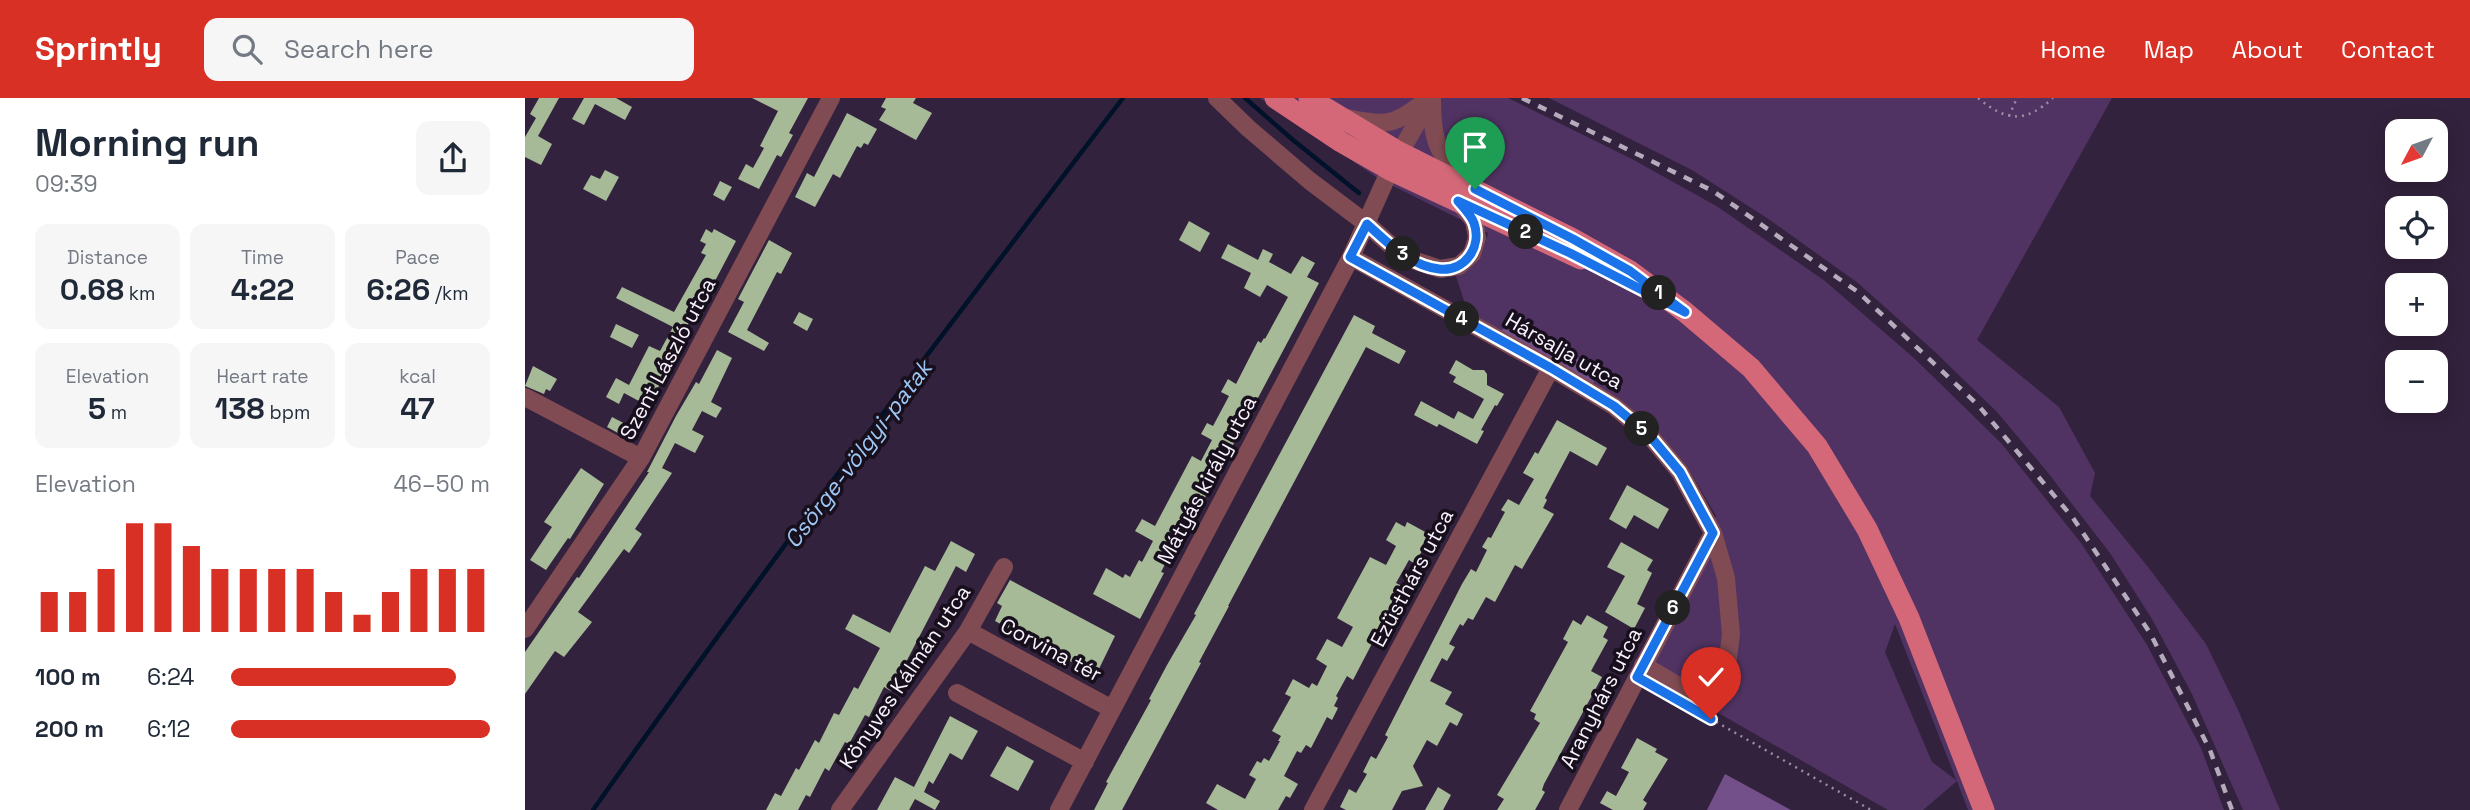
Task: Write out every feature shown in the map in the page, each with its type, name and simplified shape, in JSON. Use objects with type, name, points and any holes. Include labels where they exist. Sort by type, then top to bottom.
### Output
[{"type":"main road","points":[[1275,98],[1341,142],[1394,161],[1573,239],[1630,271],[1685,312],[1751,368],[1817,446],[1867,529],[1909,618],[1984,810]]},
{"type":"main road","points":[[1309,98],[1338,116],[1394,161]]},
{"type":"street","name":"Szent László utca","points":[[525,629],[641,458],[831,98]]},
{"type":"street","points":[[1217,98],[1310,181],[1367,224],[1396,250],[1416,261],[1440,269],[1459,266],[1472,254],[1477,238],[1467,195],[1437,145],[1432,127],[1431,98]]},
{"type":"street","points":[[1338,116],[1381,124],[1399,120],[1431,98]]},
{"type":"street","name":"Mátyás király utca","points":[[1059,810],[1350,257],[1394,161],[1431,98]]},
{"type":"street","name":"Hársalja utca","points":[[1350,257],[1551,368],[1614,406],[1650,436],[1680,472],[1713,533],[1725,578],[1731,634],[1725,682],[1718,693],[1709,699],[1695,696],[1643,665]]},
{"type":"street","name":"Ezüsthárs utca","points":[[1313,810],[1551,368]]},
{"type":"street","points":[[525,397],[641,458]]},
{"type":"street","name":"Aranyhárs utca","points":[[1568,810],[1713,533]]},
{"type":"street","name":"Könyves Kálmán utca","points":[[840,810],[968,632],[1004,567]]},
{"type":"street","name":"Corvina tér","points":[[968,632],[1112,709]]},
{"type":"street","points":[[957,693],[1085,762]]},
{"type":"path","points":[[1978,98],[1995,111],[2023,117],[2039,111],[2053,98]]},
{"type":"path","points":[[2009,116],[2017,98]]},
{"type":"path","points":[[1695,710],[1871,810]]},
{"type":"shaded area","points":[[1260,98],[1508,98],[1632,159],[1718,207],[1825,281],[1915,359],[2001,443],[2081,543],[2147,645],[2201,748],[2224,810],[1968,810],[1957,781],[1923,810],[1888,810],[1638,667],[1716,516],[1687,466],[1657,431],[1620,399],[1468,313],[1456,276],[1478,259],[1488,233],[1379,179]],"holes":[[[1895,624],[1956,780],[1932,762],[1885,652]]]},
{"type":"shaded area","points":[[1549,98],[2112,98],[1977,340],[2059,407],[2095,473],[2090,496],[2206,644],[2239,712],[2280,810],[2243,810],[2192,694],[2152,619],[2110,553],[1997,412],[1858,283],[1767,218],[1692,170]]},
{"type":"shaded area","points":[[1512,320],[1598,370],[1593,384],[1500,332]]},
{"type":"shaded area","points":[[1725,774],[1791,810],[1707,810]]},
{"type":"building","points":[[539,98],[559,98],[538,136],[552,144],[541,165],[525,157],[525,137],[536,118],[530,114]]},
{"type":"building","points":[[584,98],[616,98],[632,107],[625,120],[595,104],[584,125],[572,119]]},
{"type":"building","points":[[752,98],[808,98],[789,133],[793,135],[781,157],[777,155],[759,189],[738,179],[746,164],[753,168],[764,148],[760,146],[778,111]]},
{"type":"building","points":[[886,98],[916,98],[913,103],[932,113],[916,140],[879,120],[886,109],[881,107]]},
{"type":"building","points":[[847,113],[877,129],[868,145],[864,143],[861,148],[857,146],[840,178],[833,174],[815,207],[795,197],[807,173],[814,177]]},
{"type":"building","points":[[605,170],[619,177],[606,201],[583,189],[591,175],[600,179]]},
{"type":"building","points":[[720,181],[732,187],[724,201],[713,195]]},
{"type":"building","points":[[1189,221],[1210,233],[1200,252],[1179,240]]},
{"type":"building","points":[[706,229],[712,233],[714,229],[736,241],[705,300],[702,298],[675,349],[678,351],[648,406],[624,393],[619,404],[606,397],[616,378],[629,385],[649,346],[660,351],[673,327],[616,298],[622,287],[674,312],[706,255],[701,253],[706,244],[700,241]]},
{"type":"building","points":[[769,240],[792,253],[781,274],[777,272],[747,330],[769,343],[764,351],[728,332],[744,302],[738,299]]},
{"type":"building","points":[[1228,244],[1258,260],[1263,249],[1273,254],[1269,262],[1291,274],[1302,256],[1315,263],[1307,277],[1319,283],[1184,537],[1180,535],[1140,619],[1093,594],[1106,568],[1123,578],[1125,574],[1130,577],[1139,560],[1142,562],[1153,541],[1135,531],[1142,519],[1155,526],[1192,456],[1201,461],[1212,440],[1201,434],[1207,423],[1213,426],[1229,396],[1221,392],[1228,379],[1236,384],[1258,341],[1261,343],[1265,339],[1288,297],[1267,285],[1260,297],[1244,288],[1251,273],[1221,258]]},
{"type":"building","points":[[799,312],[813,319],[807,331],[793,323]]},
{"type":"building","points":[[1354,315],[1375,326],[1372,333],[1406,351],[1399,364],[1366,347],[1122,810],[1094,810],[1108,783],[1106,782],[1151,700],[1149,699]]},
{"type":"building","points":[[616,324],[639,335],[632,348],[610,337]]},
{"type":"building","points":[[717,350],[732,358],[711,402],[722,408],[716,418],[702,411],[692,430],[704,436],[695,453],[675,443],[662,468],[672,473],[635,529],[642,534],[629,553],[624,549],[578,612],[592,622],[564,657],[555,651],[525,694],[525,652],[577,577],[579,578],[649,472],[676,416],[696,382],[699,384]]},
{"type":"building","points":[[1456,360],[1473,370],[1484,370],[1487,374],[1487,385],[1504,394],[1481,430],[1484,431],[1477,444],[1439,424],[1437,427],[1414,415],[1421,401],[1454,419],[1458,411],[1473,419],[1484,399],[1453,382],[1456,377],[1449,373]]},
{"type":"building","points":[[533,366],[557,379],[550,391],[546,389],[544,394],[525,386]]},
{"type":"building","points":[[612,417],[635,429],[629,439],[607,427]]},
{"type":"building","points":[[1557,420],[1607,448],[1597,466],[1570,451],[1545,498],[1547,500],[1543,508],[1554,514],[1522,569],[1515,565],[1495,602],[1486,597],[1473,620],[1468,618],[1463,626],[1460,624],[1449,644],[1455,647],[1447,661],[1442,658],[1430,681],[1452,692],[1445,704],[1463,714],[1457,726],[1450,722],[1437,746],[1427,740],[1413,766],[1423,786],[1402,791],[1392,810],[1346,810],[1340,807],[1349,789],[1356,793],[1367,774],[1363,772],[1371,756],[1376,759],[1388,737],[1385,735],[1462,584],[1471,569],[1476,572],[1487,550],[1482,547],[1488,537],[1491,538],[1505,512],[1501,510],[1508,499],[1519,505],[1534,479],[1523,473],[1535,452],[1538,454]]},
{"type":"building","points":[[581,468],[604,484],[570,539],[568,538],[546,570],[530,560],[552,527],[544,522]]},
{"type":"building","points":[[1627,485],[1669,509],[1658,529],[1634,515],[1626,529],[1609,519]]},
{"type":"building","points":[[1396,522],[1405,527],[1407,522],[1429,534],[1415,564],[1409,560],[1396,583],[1402,586],[1353,680],[1347,676],[1336,696],[1338,698],[1334,706],[1338,708],[1332,720],[1327,717],[1311,748],[1306,745],[1301,753],[1297,751],[1284,776],[1298,784],[1290,798],[1286,796],[1278,810],[1218,810],[1206,803],[1217,784],[1245,799],[1256,779],[1249,775],[1257,761],[1261,763],[1264,758],[1269,761],[1280,741],[1281,736],[1272,731],[1291,697],[1285,694],[1293,679],[1309,688],[1312,683],[1317,686],[1327,666],[1316,659],[1327,639],[1342,647],[1353,627],[1337,618],[1370,557],[1386,565],[1396,546],[1386,540]]},
{"type":"building","points":[[951,541],[975,554],[966,572],[956,566],[891,691],[884,687],[869,717],[865,715],[849,744],[845,742],[829,771],[825,768],[810,797],[806,795],[798,810],[766,810],[775,793],[781,796],[815,740],[819,743],[834,713],[839,715],[854,687],[858,689],[880,648],[845,629],[853,614],[890,633],[925,566],[935,571]]},
{"type":"building","points":[[1621,542],[1653,560],[1647,570],[1652,573],[1637,604],[1645,608],[1634,629],[1605,612],[1625,576],[1607,567]]},
{"type":"building","points":[[1010,580],[1115,636],[1096,675],[995,621],[1002,606],[997,603]]},
{"type":"building","points":[[1587,615],[1608,627],[1603,637],[1608,640],[1591,671],[1602,677],[1544,784],[1542,790],[1545,792],[1535,810],[1497,810],[1504,799],[1497,795],[1540,723],[1534,719],[1536,714],[1530,711],[1568,642],[1563,639],[1573,620],[1581,625]]},
{"type":"building","points":[[950,716],[978,731],[962,760],[950,753],[933,784],[929,781],[924,792],[940,801],[935,810],[915,799],[909,810],[877,810],[895,777],[914,787]]},
{"type":"building","points":[[1637,738],[1657,749],[1655,752],[1668,759],[1643,800],[1647,803],[1643,810],[1613,810],[1600,803],[1607,791],[1616,796],[1629,772],[1621,768]]},
{"type":"building","points":[[1007,746],[1034,761],[1018,791],[990,776]]},
{"type":"building","points":[[1438,787],[1451,795],[1443,810],[1425,810]]},
{"type":"waterway","name":"Csörge-völgyi-patak","points":[[593,810],[788,540],[1123,98]]},
{"type":"waterway","points":[[1245,98],[1359,193]]},
{"type":"railway","points":[[1522,98],[1713,191],[1858,292],[1978,405],[2073,518],[2150,633],[2210,750],[2232,810]]},
{"type":"route","points":[[1475,189],[1630,271],[1685,312],[1570,253],[1458,201],[1474,221],[1477,238],[1472,254],[1459,266],[1440,269],[1416,261],[1396,250],[1367,224],[1350,257],[1551,368],[1614,406],[1650,436],[1680,472],[1713,533],[1637,677],[1711,719]]}]
